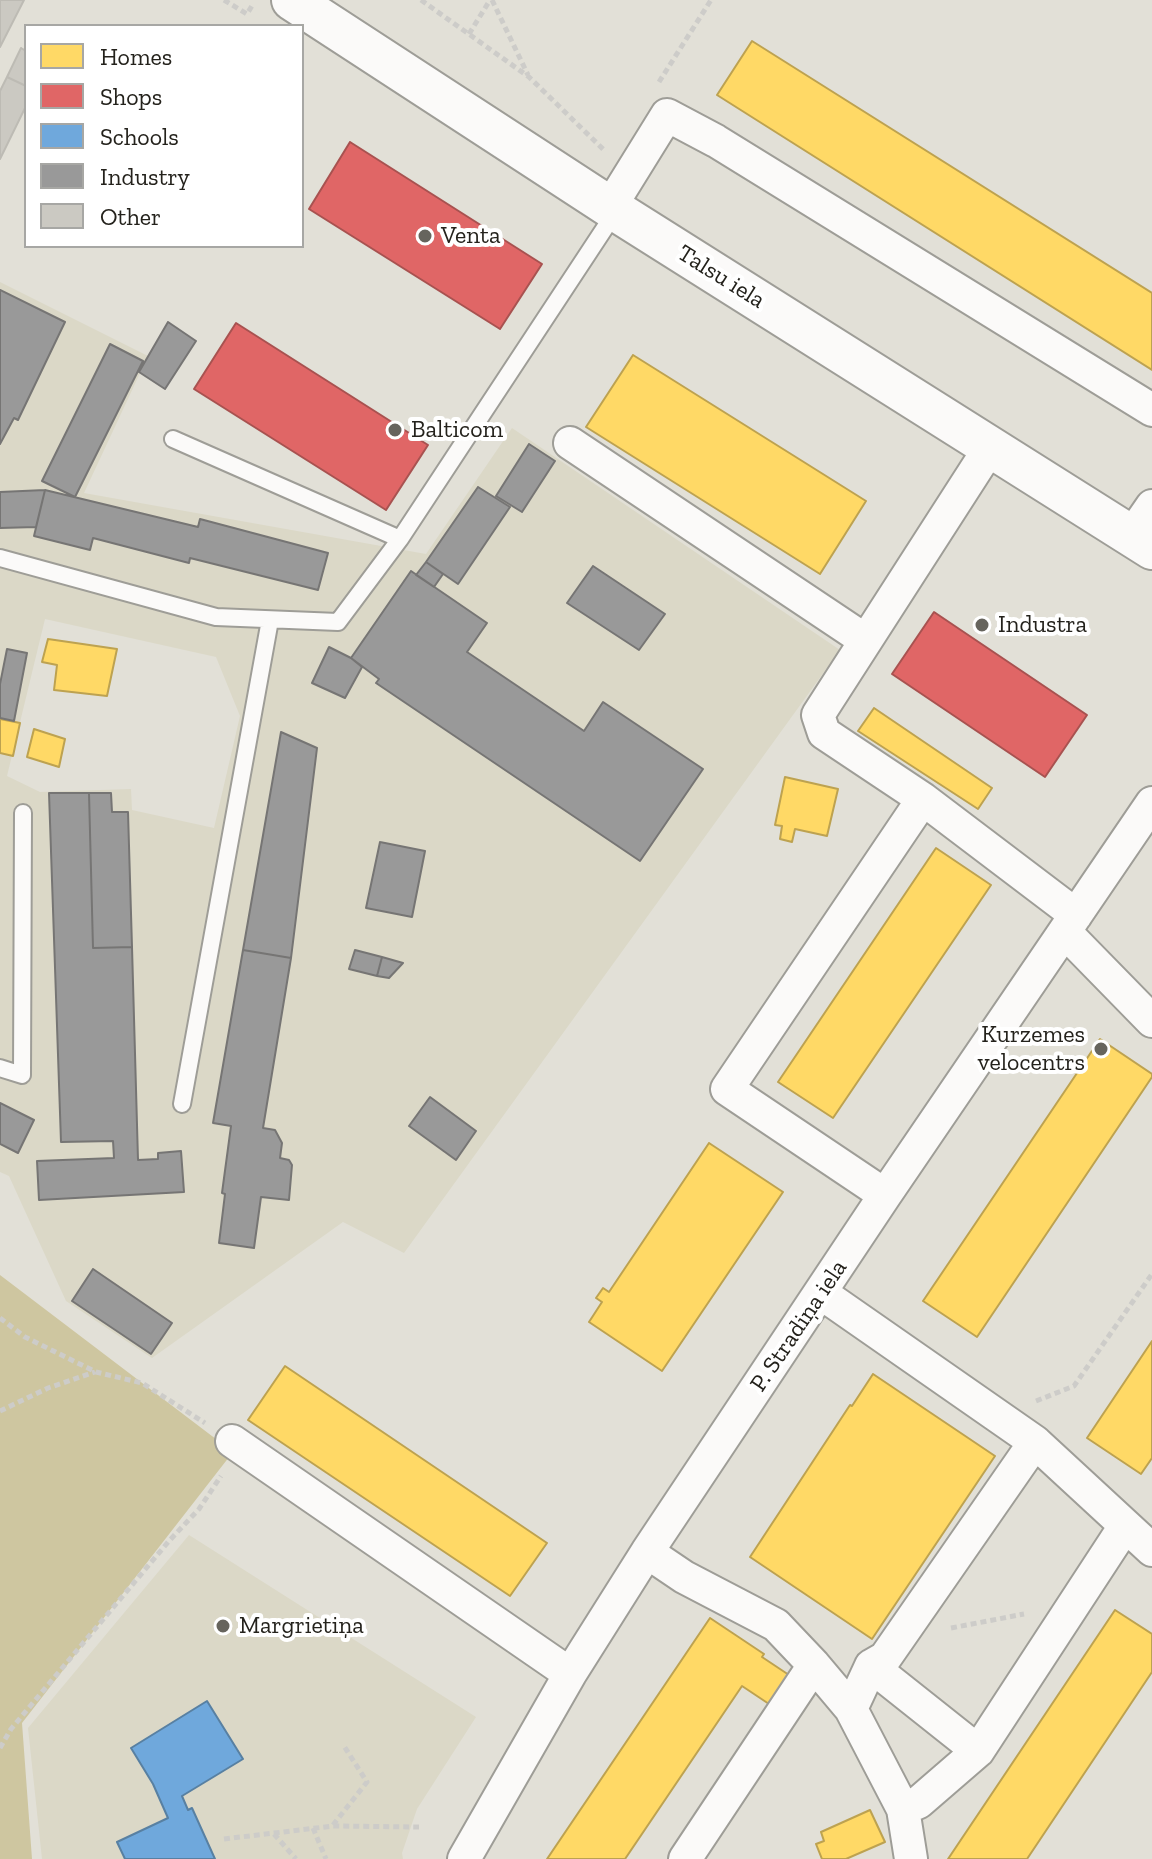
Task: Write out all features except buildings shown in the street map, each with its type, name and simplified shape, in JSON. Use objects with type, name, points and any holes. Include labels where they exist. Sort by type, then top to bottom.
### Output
[{"type":"street","name":"Talsu iela","points":[[292,0],[613,209],[991,446],[1145,530]]},
{"type":"street","points":[[613,209],[667,115],[729,149],[1152,410]]},
{"type":"street","points":[[570,443],[865,640]]},
{"type":"street","points":[[991,446],[818,715],[824,733],[923,799],[1071,924],[1152,1021]]},
{"type":"street","points":[[885,1195],[727,1089],[923,799]]},
{"type":"street","name":"P. Stradiņa iela","points":[[464,1859],[570,1674],[647,1552],[1152,803]]},
{"type":"street","points":[[821,1293],[1035,1442],[1152,1550]]},
{"type":"street","points":[[232,1441],[570,1674]]},
{"type":"street","points":[[851,1709],[871,1666],[885,1658],[1035,1442]]},
{"type":"street","points":[[903,1809],[919,1802],[978,1751],[1125,1526]]},
{"type":"street","points":[[647,1552],[684,1577],[776,1625],[814,1665],[851,1709],[903,1809],[911,1859]]},
{"type":"street","points":[[685,1859],[814,1665]]},
{"type":"street","points":[[871,1666],[978,1751]]},
{"type":"lane","points":[[0,558],[216,617],[338,622],[400,539],[613,209]]},
{"type":"lane","points":[[173,439],[400,539]]},
{"type":"lane","points":[[182,1104],[270,620]]},
{"type":"lane","points":[[0,1068],[22,1075],[23,813]]},
{"type":"path","points":[[224,0],[247,14],[255,0]]},
{"type":"path","points":[[469,34],[491,0]]},
{"type":"path","points":[[491,0],[529,77]]},
{"type":"path","points":[[998,1416],[1074,1386],[1152,1274]]},
{"type":"path","points":[[0,1318],[25,1337],[96,1372],[142,1383],[232,1441],[221,1478],[199,1509],[11,1729],[0,1748]]},
{"type":"path","points":[[0,1411],[48,1388],[96,1372]]},
{"type":"path","points":[[899,1638],[1074,1604]]},
{"type":"path","points":[[333,1826],[367,1782],[344,1746]]},
{"type":"path","points":[[224,1839],[333,1826],[419,1827]]},
{"type":"path","points":[[313,1828],[326,1859]]},
{"type":"path","points":[[274,1833],[296,1859]]},
{"type":"shaded area","points":[[0,282],[148,356],[84,493],[426,554],[512,428],[840,650],[404,1253],[343,1222],[152,1358],[66,1301],[9,1176],[0,1172]],"holes":[[[45,619],[216,657],[240,716],[214,828],[132,810],[131,789],[40,792],[7,776]]]},
{"type":"shaded area","points":[[0,1275],[233,1452],[22,1723],[32,1859],[0,1859]]},
{"type":"shaded area","name":"Margrietiņa","points":[[189,1535],[476,1717],[417,1809],[402,1853],[403,1859],[42,1859],[28,1728]]},
{"type":"place","name":"Venta","points":[[425,236]]},
{"type":"place","name":"Balticom","points":[[395,430]]},
{"type":"place","name":"Industra","points":[[982,625]]},
{"type":"place","name":"Kurzemes velocentrs","points":[[1101,1049]]},
{"type":"place","name":"Margrietiņa","points":[[223,1626]]}]
